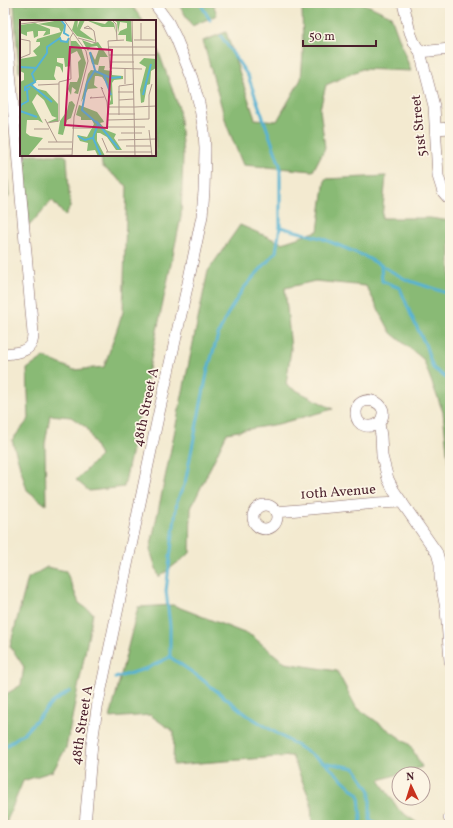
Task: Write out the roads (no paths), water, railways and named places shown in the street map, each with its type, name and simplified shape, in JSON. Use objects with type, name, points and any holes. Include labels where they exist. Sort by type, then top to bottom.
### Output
[{"type":"street","points":[[3,354],[24,351],[33,341],[4,3]]},
{"type":"street","name":"48th Street A","points":[[85,825],[92,743],[97,708],[202,216],[205,149],[204,131],[199,104],[185,58],[168,22],[154,3]]},
{"type":"street","name":"51st Street","points":[[403,3],[410,32],[420,52],[434,106],[438,176],[443,192],[449,199]]},
{"type":"street","points":[[420,52],[450,49]]},
{"type":"street","points":[[436,129],[450,128]]},
{"type":"street","points":[[379,423],[382,436],[382,456],[388,479],[394,491],[437,553],[440,564],[440,577],[448,609],[450,661]]},
{"type":"street","name":"10th Avenue","points":[[276,512],[361,504],[402,502]]},
{"type":"waterway","points":[[200,3],[210,20]]},
{"type":"waterway","points":[[221,36],[248,76],[280,165],[280,227],[276,252],[243,289],[227,315],[218,335],[208,369],[185,483],[177,501],[166,591],[170,626],[170,657],[199,677],[247,715],[325,763],[359,795],[361,820],[359,825]]},
{"type":"waterway","points":[[280,227],[321,238],[364,256],[407,280],[450,294]]},
{"type":"waterway","points":[[381,265],[382,281],[400,288],[425,344],[433,368],[450,381]]},
{"type":"waterway","points":[[115,678],[148,668],[170,657]]},
{"type":"waterway","points":[[3,748],[25,732],[52,703],[70,691]]},
{"type":"waterway","points":[[327,763],[355,768],[370,791],[370,820],[377,825]]}]
